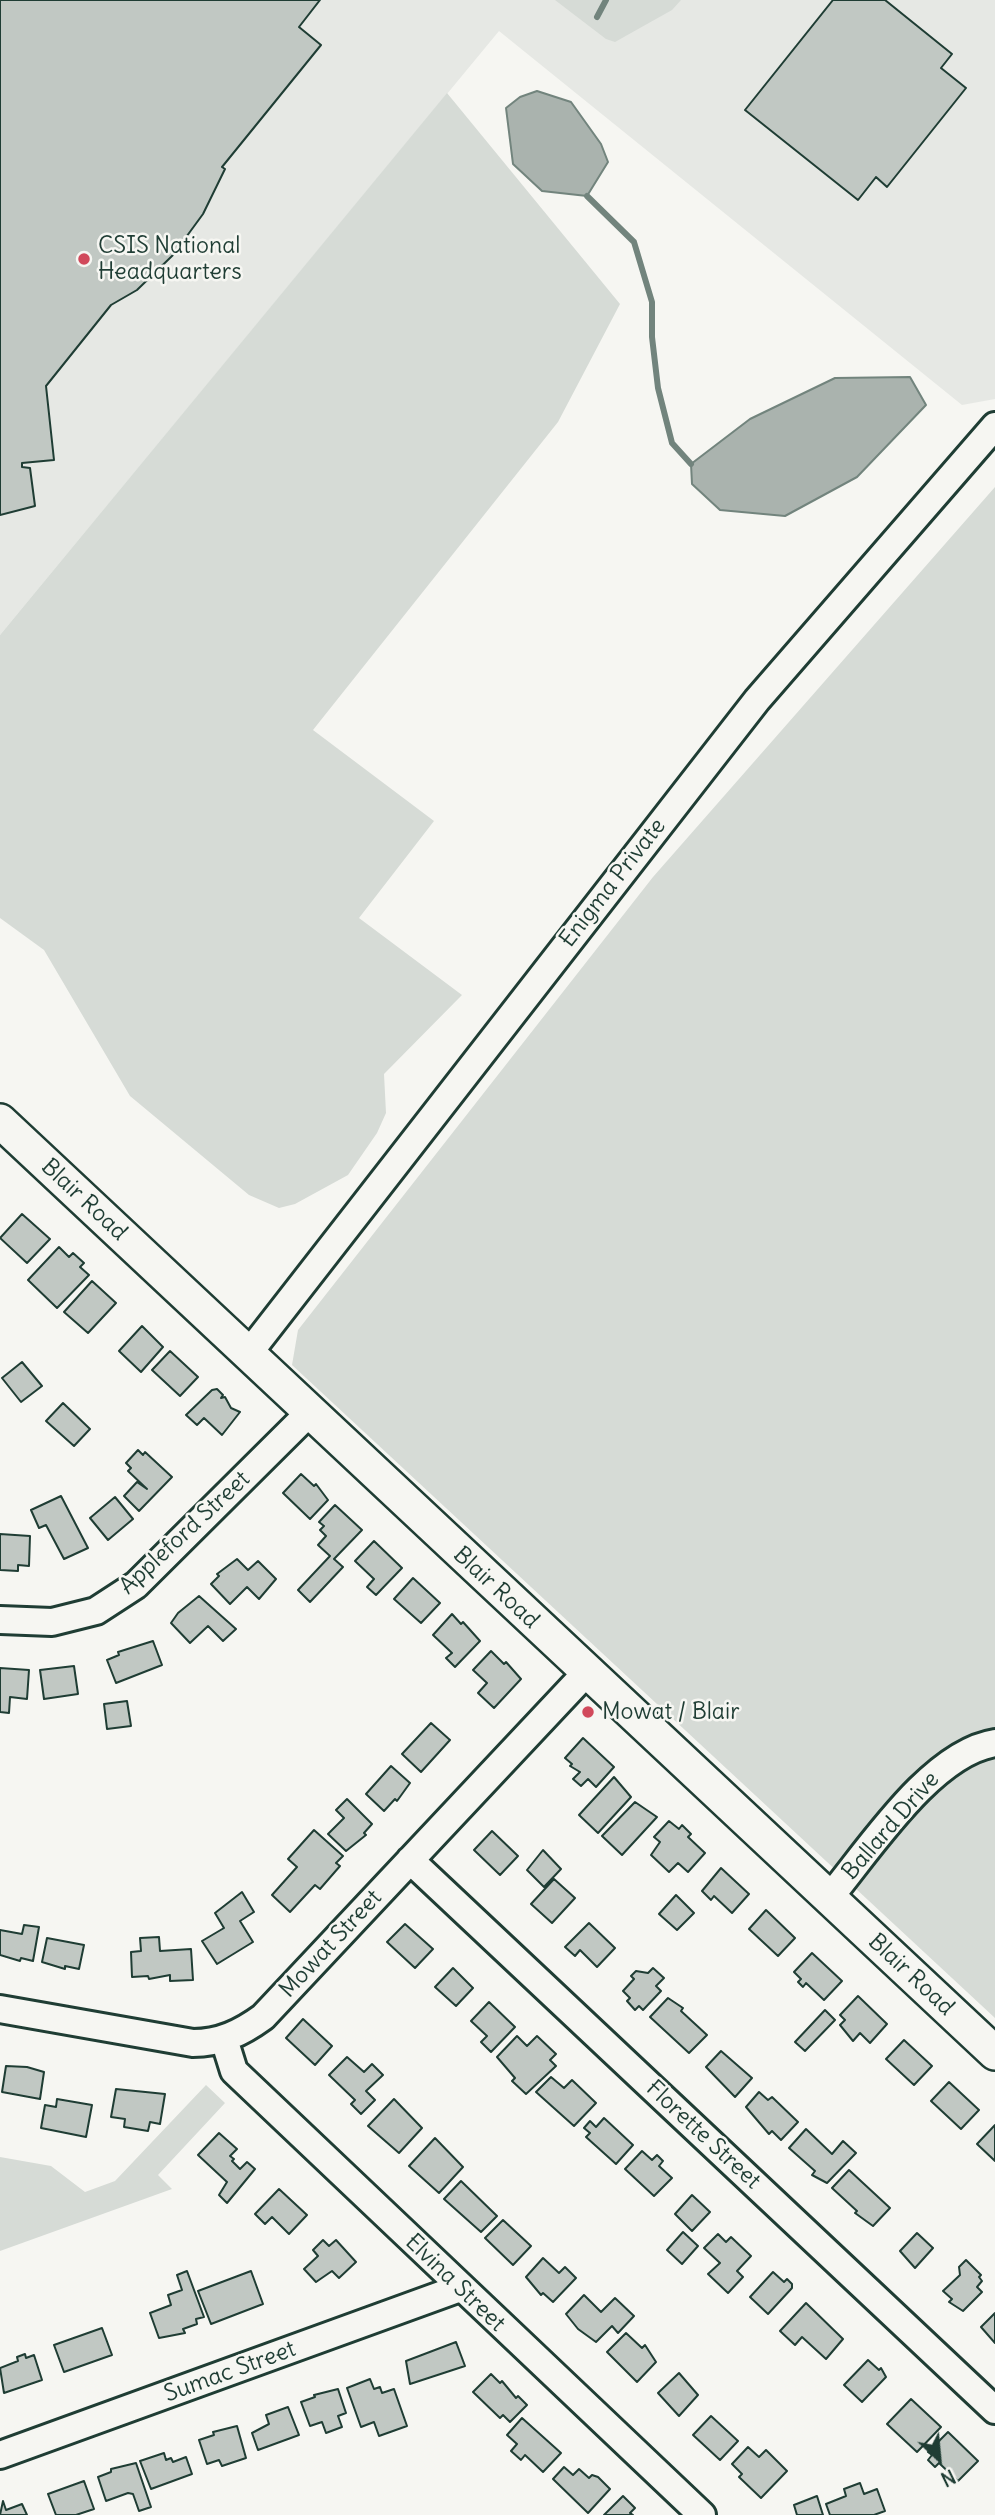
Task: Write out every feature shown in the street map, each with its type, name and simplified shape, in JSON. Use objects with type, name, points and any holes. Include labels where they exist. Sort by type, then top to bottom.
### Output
[{"type":"main road","name":"Blair Road","points":[[0,1121],[586,1673],[995,2053]]},
{"type":"street","name":"Enigma Private","points":[[248,1354],[770,683],[995,426]]},
{"type":"street","name":"Appleford Street","points":[[0,1620],[52,1622],[96,1611],[136,1586],[310,1412]]},
{"type":"street","name":"Mowat Street","points":[[0,2009],[193,2043],[224,2039],[263,2017],[586,1673]]},
{"type":"street","name":"Ballard Drive","points":[[829,1898],[924,1784],[948,1762],[982,1745],[995,1743]]},
{"type":"street","name":"Florette Street","points":[[410,1860],[995,2410]]},
{"type":"street","name":"Elvina Street","points":[[224,2039],[233,2071],[702,2515]]},
{"type":"street","name":"Sumac Street","points":[[0,2455],[460,2288]]},
{"type":"shaded area","points":[[0,0],[995,0],[995,399],[962,405],[499,31],[0,635]]},
{"type":"shaded area","points":[[555,0],[681,0],[672,10],[615,42],[606,39]]},
{"type":"shaded area","points":[[537,91],[571,102],[601,144],[608,162],[587,196],[542,191],[513,164],[506,108],[520,97]]},
{"type":"shaded area","points":[[447,93],[620,304],[558,422],[313,730],[434,821],[359,918],[462,995],[384,1074],[386,1113],[377,1133],[348,1175],[295,1204],[279,1208],[249,1195],[130,1096],[44,950],[0,918],[0,635]]},
{"type":"shaded area","points":[[910,377],[926,405],[857,477],[785,516],[720,510],[692,484],[691,464],[750,419],[835,378]]},
{"type":"shaded area","points":[[995,487],[995,2018],[292,1365],[298,1330],[653,877]]},
{"type":"shaded area","points":[[206,2085],[225,2103],[158,2175],[172,2189],[0,2251],[0,2157],[51,2166],[85,2192],[115,2181]]},
{"type":"building","name":"CSIS National Headquarters","points":[[0,0],[320,0],[299,27],[321,45],[222,167],[225,169],[203,214],[173,255],[137,290],[111,305],[46,386],[54,460],[22,463],[22,467],[30,468],[35,506],[0,515]]},
{"type":"building","points":[[833,0],[885,0],[952,54],[941,68],[966,88],[887,187],[876,177],[858,200],[745,110]]},
{"type":"building","points":[[22,1214],[50,1239],[27,1263],[0,1238]]},
{"type":"building","points":[[59,1247],[69,1257],[73,1253],[84,1263],[80,1267],[89,1275],[57,1308],[28,1280]]},
{"type":"building","points":[[92,1281],[116,1303],[88,1333],[64,1312]]},
{"type":"building","points":[[142,1326],[163,1347],[141,1372],[119,1351]]},
{"type":"building","points":[[170,1351],[198,1377],[180,1396],[152,1370]]},
{"type":"building","points":[[22,1362],[42,1386],[21,1402],[2,1378]]},
{"type":"building","points":[[217,1389],[223,1395],[221,1398],[225,1397],[231,1408],[240,1412],[222,1435],[204,1418],[197,1425],[186,1415],[212,1390]]},
{"type":"building","points":[[63,1403],[90,1429],[74,1446],[46,1421]]},
{"type":"building","points":[[138,1450],[143,1455],[145,1452],[172,1477],[139,1511],[124,1496],[137,1482],[147,1489],[128,1471],[131,1468],[126,1463]]},
{"type":"building","points":[[301,1474],[314,1486],[316,1484],[328,1500],[310,1519],[283,1493]]},
{"type":"building","points":[[61,1496],[88,1548],[64,1559],[46,1525],[39,1528],[31,1510]]},
{"type":"building","points":[[115,1497],[133,1519],[108,1540],[90,1518]]},
{"type":"building","points":[[335,1505],[362,1530],[334,1559],[343,1567],[310,1602],[298,1590],[330,1556],[318,1545],[326,1536],[320,1530],[324,1526],[319,1522]]},
{"type":"building","points":[[0,1534],[30,1536],[29,1566],[18,1565],[18,1571],[0,1570]]},
{"type":"building","points":[[374,1541],[402,1568],[376,1595],[367,1587],[374,1579],[355,1561]]},
{"type":"building","points":[[237,1559],[248,1570],[258,1561],[276,1579],[259,1599],[247,1587],[230,1604],[211,1584],[219,1576],[217,1574]]},
{"type":"building","points":[[413,1578],[440,1603],[421,1623],[394,1599]]},
{"type":"building","points":[[199,1596],[236,1629],[223,1641],[208,1626],[190,1643],[171,1623],[178,1613]]},
{"type":"building","points":[[452,1614],[480,1641],[455,1667],[446,1658],[452,1653],[433,1635]]},
{"type":"building","points":[[153,1641],[162,1665],[116,1683],[107,1660],[119,1655],[118,1652]]},
{"type":"building","points":[[491,1651],[504,1664],[506,1662],[521,1679],[494,1708],[478,1693],[487,1683],[473,1670]]},
{"type":"building","points":[[74,1666],[78,1694],[44,1699],[40,1670]]},
{"type":"building","points":[[0,1668],[29,1670],[27,1699],[10,1697],[9,1713],[0,1712]]},
{"type":"building","points":[[127,1701],[131,1726],[107,1729],[104,1704]]},
{"type":"building","points":[[431,1723],[450,1740],[421,1772],[402,1754]]},
{"type":"building","points":[[583,1738],[614,1767],[596,1787],[588,1779],[581,1786],[573,1779],[580,1772],[570,1766],[572,1764],[565,1758]]},
{"type":"building","points":[[391,1766],[410,1783],[397,1801],[395,1799],[384,1811],[366,1794]]},
{"type":"building","points":[[614,1777],[631,1797],[598,1833],[579,1815]]},
{"type":"building","points":[[347,1799],[372,1824],[364,1833],[366,1835],[346,1851],[328,1834],[344,1818],[336,1810]]},
{"type":"building","points":[[635,1802],[657,1817],[622,1855],[602,1836]]},
{"type":"building","points":[[669,1821],[679,1829],[682,1825],[691,1834],[688,1837],[705,1853],[688,1872],[678,1863],[669,1872],[651,1855],[660,1842],[654,1837]]},
{"type":"building","points":[[314,1830],[343,1856],[336,1863],[340,1866],[320,1889],[315,1885],[290,1912],[272,1895],[297,1867],[288,1859]]},
{"type":"building","points":[[492,1831],[518,1856],[500,1875],[474,1850]]},
{"type":"building","points":[[543,1850],[561,1869],[544,1887],[527,1870]]},
{"type":"building","points":[[721,1868],[749,1894],[732,1913],[714,1896],[711,1900],[702,1891]]},
{"type":"building","points":[[554,1879],[575,1898],[552,1923],[531,1904]]},
{"type":"building","points":[[242,1892],[254,1912],[240,1921],[253,1942],[217,1964],[202,1941],[224,1928],[215,1913]]},
{"type":"building","points":[[676,1895],[694,1913],[677,1930],[659,1914]]},
{"type":"building","points":[[766,1910],[795,1938],[778,1956],[749,1929]]},
{"type":"building","points":[[589,1923],[615,1948],[597,1967],[580,1950],[575,1956],[565,1947]]},
{"type":"building","points":[[405,1924],[433,1949],[415,1968],[387,1942]]},
{"type":"building","points":[[24,1925],[39,1927],[33,1961],[21,1958],[20,1961],[0,1955],[0,1930],[22,1934]]},
{"type":"building","points":[[159,1937],[160,1951],[191,1949],[193,1980],[170,1981],[170,1975],[149,1979],[148,1976],[132,1977],[131,1952],[141,1951],[140,1938]]},
{"type":"building","points":[[47,1938],[84,1945],[79,1969],[65,1966],[65,1969],[42,1962]]},
{"type":"building","points":[[812,1953],[842,1981],[824,2000],[806,1983],[803,1987],[798,1982],[801,1979],[794,1972]]},
{"type":"building","points":[[453,1968],[473,1988],[456,2006],[435,1987]]},
{"type":"building","points":[[653,1968],[664,1978],[656,1986],[661,1991],[643,2010],[639,2006],[635,2010],[627,2001],[630,1998],[623,1991],[634,1979],[631,1976],[636,1971],[648,1973]]},
{"type":"building","points":[[858,1996],[887,2024],[870,2043],[860,2033],[853,2041],[840,2025],[845,2020],[840,2015]]},
{"type":"building","points":[[668,1998],[683,2008],[681,2011],[707,2035],[689,2053],[650,2017]]},
{"type":"building","points":[[489,2002],[515,2027],[491,2052],[481,2042],[487,2036],[471,2021]]},
{"type":"building","points":[[825,2010],[835,2020],[805,2051],[795,2042]]},
{"type":"building","points":[[303,2019],[332,2046],[315,2065],[286,2038]]},
{"type":"building","points":[[517,2036],[527,2046],[537,2036],[556,2054],[550,2060],[556,2066],[526,2094],[512,2081],[515,2078],[497,2057]]},
{"type":"building","points":[[904,2040],[932,2066],[914,2085],[886,2059]]},
{"type":"building","points":[[721,2051],[752,2078],[735,2097],[706,2067]]},
{"type":"building","points":[[347,2057],[364,2072],[372,2064],[383,2075],[366,2091],[375,2100],[361,2114],[351,2104],[355,2100],[329,2075]]},
{"type":"building","points":[[6,2066],[27,2067],[44,2072],[40,2099],[2,2092]]},
{"type":"building","points":[[551,2077],[564,2088],[572,2080],[596,2103],[574,2126],[536,2092]]},
{"type":"building","points":[[949,2082],[979,2110],[961,2129],[931,2101]]},
{"type":"building","points":[[116,2089],[165,2094],[160,2124],[150,2122],[148,2131],[124,2127],[125,2119],[111,2117]]},
{"type":"building","points":[[759,2092],[768,2100],[772,2097],[798,2122],[781,2140],[772,2131],[769,2134],[746,2107]]},
{"type":"building","points":[[57,2099],[92,2105],[86,2137],[41,2128],[45,2105],[56,2107]]},
{"type":"building","points":[[394,2099],[422,2128],[399,2153],[368,2126]]},
{"type":"building","points":[[604,2118],[633,2145],[616,2164],[586,2137],[590,2133],[584,2128],[590,2121],[596,2127]]},
{"type":"building","points":[[995,2125],[995,2161],[977,2144]]},
{"type":"building","points":[[806,2129],[832,2154],[843,2141],[856,2153],[827,2183],[812,2175],[815,2171],[789,2148]]},
{"type":"building","points":[[219,2133],[237,2149],[230,2156],[240,2169],[247,2162],[255,2169],[227,2203],[219,2195],[227,2182],[198,2155]]},
{"type":"building","points":[[435,2138],[463,2167],[439,2193],[409,2166]]},
{"type":"building","points":[[642,2151],[652,2160],[657,2155],[663,2161],[659,2166],[672,2178],[654,2196],[625,2169]]},
{"type":"building","points":[[849,2170],[890,2208],[873,2226],[855,2213],[857,2211],[832,2188]]},
{"type":"building","points":[[461,2181],[497,2216],[481,2232],[444,2199]]},
{"type":"building","points":[[279,2189],[307,2215],[289,2234],[272,2217],[265,2224],[255,2214]]},
{"type":"building","points":[[692,2195],[710,2212],[692,2231],[675,2214]]},
{"type":"building","points":[[503,2220],[531,2246],[513,2265],[485,2238]]},
{"type":"building","points":[[683,2232],[698,2246],[682,2264],[667,2250]]},
{"type":"building","points":[[917,2233],[933,2248],[915,2268],[900,2251]]},
{"type":"building","points":[[718,2234],[726,2242],[731,2237],[751,2256],[737,2271],[743,2277],[728,2293],[708,2274],[720,2263],[704,2248]]},
{"type":"building","points":[[323,2240],[329,2246],[336,2240],[356,2262],[339,2278],[332,2271],[316,2282],[304,2269],[318,2256],[313,2250]]},
{"type":"building","points":[[543,2258],[559,2273],[565,2267],[576,2278],[553,2302],[543,2293],[541,2295],[526,2277]]},
{"type":"building","points":[[966,2260],[981,2275],[979,2277],[982,2281],[977,2287],[982,2292],[963,2311],[949,2302],[952,2299],[943,2291],[960,2275],[959,2267]]},
{"type":"building","points":[[187,2271],[204,2317],[196,2319],[197,2324],[183,2329],[185,2333],[159,2338],[150,2313],[171,2305],[168,2295],[182,2290],[177,2275]]},
{"type":"building","points":[[251,2271],[263,2304],[211,2324],[198,2291]]},
{"type":"building","points":[[773,2272],[784,2282],[787,2279],[792,2288],[768,2314],[750,2297]]},
{"type":"building","points":[[584,2295],[601,2312],[615,2298],[634,2316],[618,2333],[612,2326],[596,2342],[578,2329],[566,2314]]},
{"type":"building","points":[[806,2303],[843,2339],[826,2359],[802,2337],[795,2345],[780,2331]]},
{"type":"building","points":[[995,2313],[995,2343],[981,2327]]},
{"type":"building","points":[[102,2328],[112,2355],[64,2372],[54,2345]]},
{"type":"building","points":[[626,2333],[642,2348],[645,2345],[656,2362],[637,2382],[607,2352]]},
{"type":"building","points":[[456,2342],[465,2366],[410,2384],[406,2361]]},
{"type":"building","points":[[25,2354],[26,2358],[34,2355],[42,2380],[4,2393],[0,2368],[18,2361],[17,2357]]},
{"type":"building","points":[[868,2360],[879,2370],[881,2368],[886,2377],[862,2402],[844,2385]]},
{"type":"building","points":[[679,2373],[698,2395],[679,2416],[658,2393]]},
{"type":"building","points":[[491,2374],[527,2405],[510,2422],[503,2415],[500,2418],[473,2392]]},
{"type":"building","points":[[370,2379],[374,2389],[380,2387],[382,2393],[394,2389],[407,2426],[379,2436],[374,2422],[361,2427],[347,2388]]},
{"type":"building","points":[[338,2389],[346,2413],[338,2416],[342,2427],[326,2433],[322,2422],[310,2426],[301,2402],[315,2397],[314,2395]]},
{"type":"building","points":[[911,2399],[941,2427],[917,2452],[887,2424]]},
{"type":"building","points":[[288,2407],[299,2435],[258,2450],[252,2433],[269,2424],[266,2415]]},
{"type":"building","points":[[711,2416],[738,2441],[720,2460],[693,2435]]},
{"type":"building","points":[[522,2418],[561,2453],[543,2472],[525,2455],[521,2460],[511,2451],[517,2444],[507,2435]]},
{"type":"building","points":[[237,2426],[246,2458],[222,2466],[219,2460],[207,2464],[199,2440],[214,2435],[213,2432]]},
{"type":"building","points":[[948,2432],[978,2461],[958,2481],[939,2463],[935,2467],[928,2460],[932,2455],[928,2452]]},
{"type":"building","points":[[748,2447],[759,2457],[766,2450],[787,2471],[761,2498],[739,2477],[742,2474],[732,2464]]},
{"type":"building","points":[[164,2453],[166,2460],[171,2458],[173,2462],[186,2457],[192,2474],[151,2489],[140,2461]]},
{"type":"building","points":[[136,2463],[151,2507],[139,2511],[133,2494],[128,2493],[106,2501],[98,2477],[111,2472],[111,2469]]},
{"type":"building","points":[[564,2467],[573,2475],[579,2469],[589,2478],[592,2475],[598,2477],[610,2489],[588,2513],[553,2479]]},
{"type":"building","points":[[84,2481],[94,2509],[76,2515],[56,2515],[48,2494]]},
{"type":"building","points":[[860,2483],[864,2494],[877,2489],[885,2511],[874,2515],[830,2515],[826,2504],[846,2496],[844,2489]]},
{"type":"building","points":[[623,2496],[635,2508],[630,2513],[633,2515],[604,2515]]},
{"type":"building","points":[[817,2496],[823,2515],[797,2515],[794,2505]]},
{"type":"building","points":[[3,2501],[6,2510],[22,2504],[27,2515],[0,2515]]},
{"type":"waterway","points":[[597,17],[606,0]]},
{"type":"waterway","points":[[587,196],[634,242],[652,302],[652,337],[658,388],[672,443],[691,464]]},
{"type":"place","name":"CSIS National Headquarters","points":[[84,259]]},
{"type":"place","name":"Mowat / Blair","points":[[588,1712]]}]
